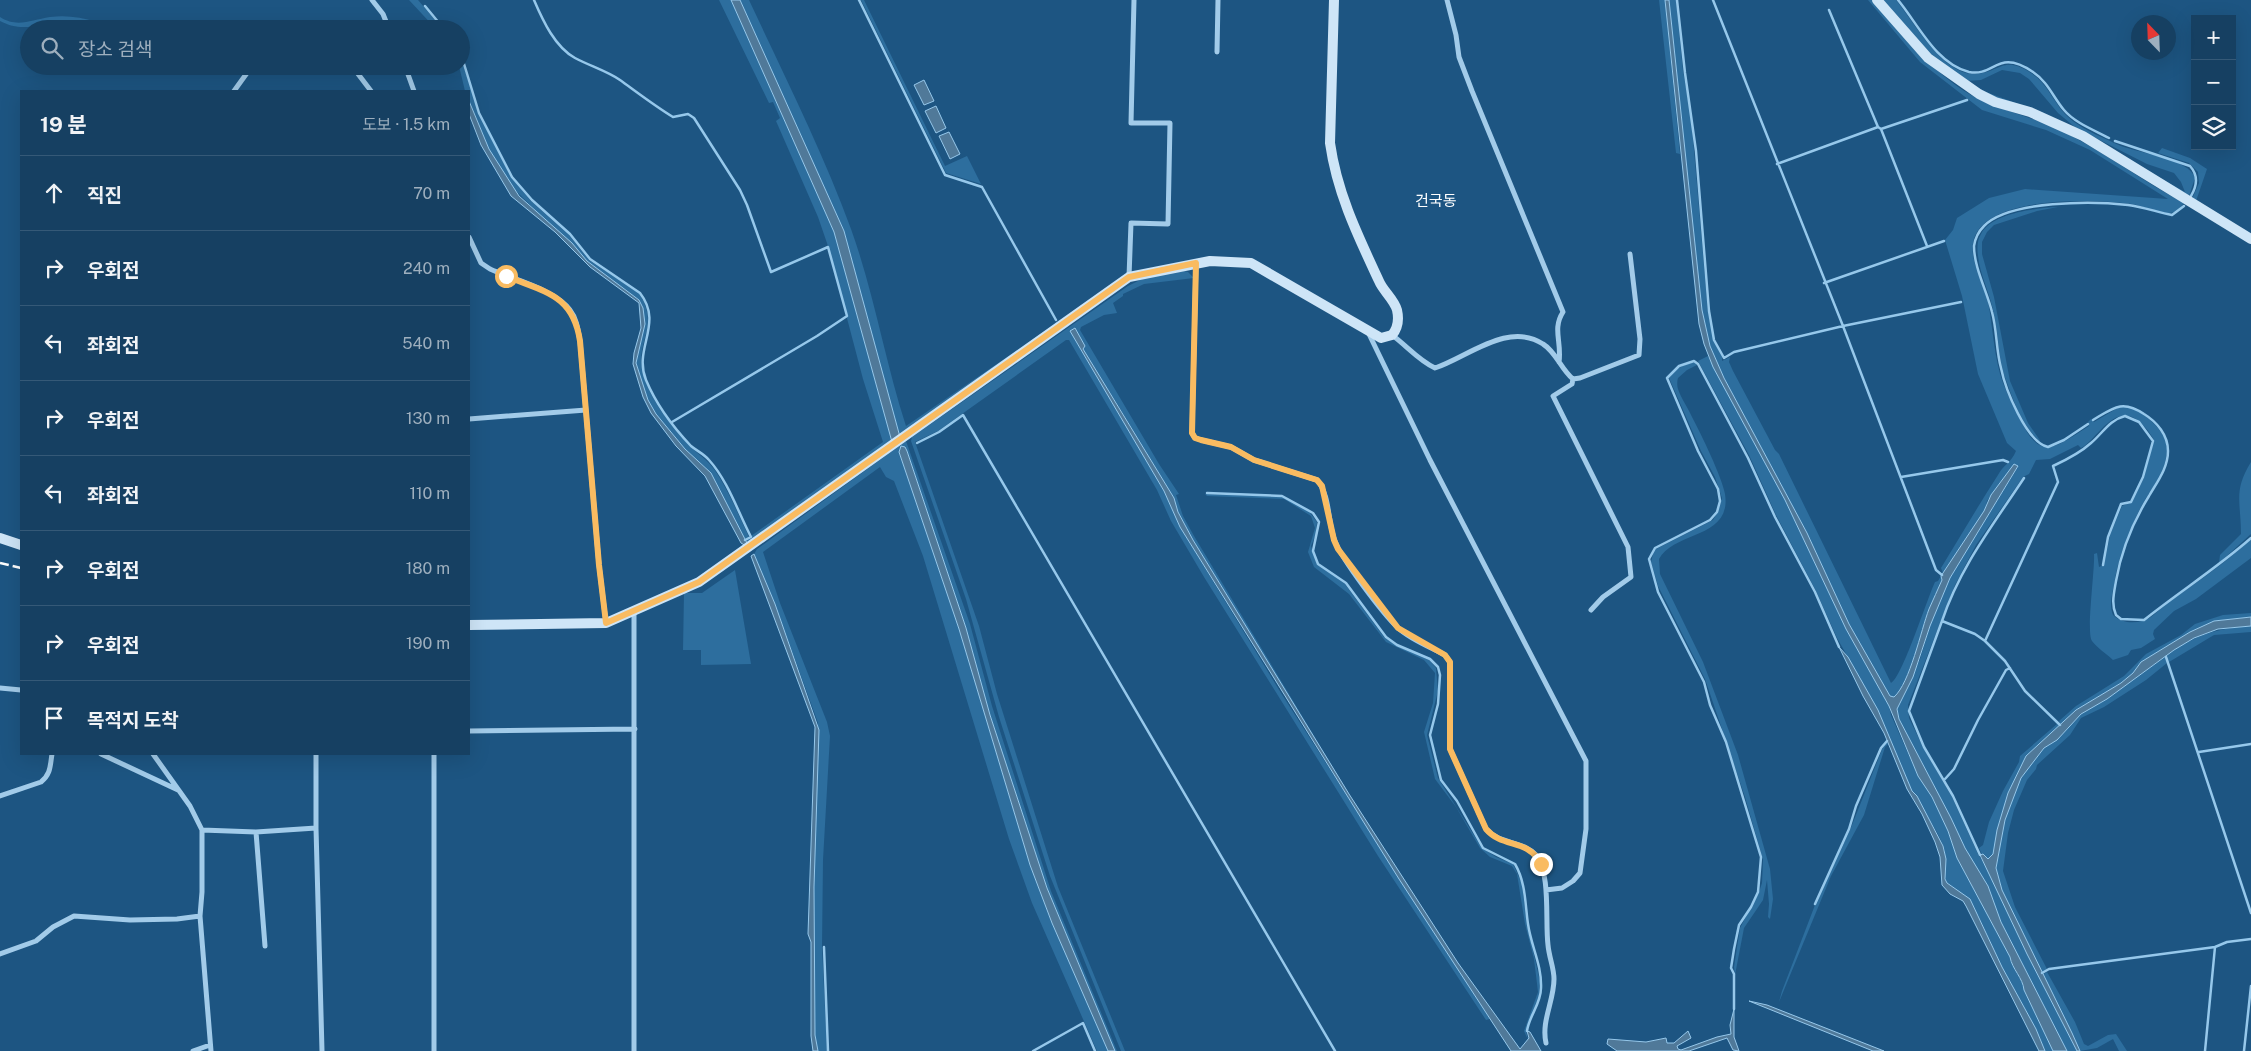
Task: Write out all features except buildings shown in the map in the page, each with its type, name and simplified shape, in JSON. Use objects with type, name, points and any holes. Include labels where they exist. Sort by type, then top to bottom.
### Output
[{"type":"street","points":[[372,0],[385,20]]},
{"type":"street","points":[[1129,277],[1130,223],[1168,224],[1170,123],[1131,122],[1134,0]]},
{"type":"street","points":[[1216,52],[1218,0]]},
{"type":"street","points":[[1447,0],[1456,34],[1459,57],[1563,312],[1556,328],[1561,348],[1559,362]]},
{"type":"street","points":[[1877,0],[1928,58],[1979,94],[1995,102],[2030,112],[2083,136],[2251,239]]},
{"type":"street","points":[[470,625],[606,623],[699,582],[1129,277],[1210,261],[1251,263],[1381,338],[1392,335],[1398,323],[1397,310],[1382,287],[1344,205],[1333,163],[1330,143],[1331,59],[1335,1]]},
{"type":"street","points":[[235,90],[246,75]]},
{"type":"street","points":[[359,75],[371,90]]},
{"type":"street","points":[[408,75],[414,90]]},
{"type":"street","points":[[470,239],[481,263],[490,269],[562,301],[571,311],[578,330],[606,623]]},
{"type":"street","points":[[1591,610],[1603,597],[1631,577],[1628,547],[1553,396],[1572,384],[1574,379],[1595,373],[1639,355],[1640,340],[1630,254]]},
{"type":"street","points":[[1196,263],[1192,433],[1195,438],[1231,447],[1254,460],[1317,480],[1322,486],[1334,540],[1338,549],[1367,589],[1398,628],[1445,655],[1450,662],[1449,737],[1452,758],[1486,829],[1492,836],[1502,841],[1520,845],[1530,850],[1541,864],[1546,890],[1548,945],[1554,978],[1544,1032],[1546,1043]]},
{"type":"street","points":[[1368,331],[1430,460],[1586,761],[1586,829],[1580,873],[1562,888],[1546,890]]},
{"type":"street","points":[[1392,335],[1408,347],[1421,361],[1435,368],[1452,362],[1504,336],[1518,336],[1543,344],[1566,373],[1574,379]]},
{"type":"street","points":[[470,419],[586,410]]},
{"type":"street","points":[[0,538],[20,545]]},
{"type":"street","points":[[634,611],[634,1051]]},
{"type":"street","points":[[0,688],[20,690]]},
{"type":"street","points":[[470,731],[635,729]]},
{"type":"street","points":[[0,796],[41,782],[50,772],[52,755]]},
{"type":"street","points":[[103,755],[180,791]]},
{"type":"street","points":[[154,755],[197,816],[202,830],[200,916],[210,1048],[193,1051]]},
{"type":"street","points":[[316,755],[322,1051]]},
{"type":"street","points":[[434,755],[434,1051]]},
{"type":"street","points":[[202,830],[256,832],[316,828]]},
{"type":"street","points":[[256,832],[265,946]]},
{"type":"street","points":[[0,954],[36,940],[53,927],[74,916],[140,920],[200,916]]},
{"type":"shaded area","points":[[409,0],[418,0],[435,20],[428,20]]},
{"type":"shaded area","points":[[719,0],[731,0],[834,232],[892,442],[748,545],[746,541],[751,536],[883,442],[863,379],[828,246],[818,217],[776,121],[780,118],[773,102],[769,103]]},
{"type":"shaded area","points":[[731,0],[740,0],[844,231],[900,437],[892,442],[834,232]]},
{"type":"shaded area","points":[[740,0],[749,0],[840,200],[859,253],[906,426],[1061,320],[900,437],[844,231]]},
{"type":"shaded area","points":[[861,0],[864,0],[945,166],[967,156],[981,184],[946,173]]},
{"type":"shaded area","points":[[1659,0],[1665,0],[1680,154],[1676,153]]},
{"type":"shaded area","points":[[1665,0],[1669,0],[1702,310],[1710,346],[1724,378],[1807,533],[1849,624],[1890,696],[1894,697],[1900,690],[1910,669],[1929,609],[1942,580],[1941,576],[1984,511],[1991,495],[2014,464],[2018,466],[1950,578],[1930,626],[1913,677],[1897,709],[1899,719],[1965,848],[1988,886],[2001,922],[2067,1051],[2053,1051],[2024,990],[2022,981],[1957,858],[1948,831],[1932,797],[1918,776],[1889,706],[1846,629],[1785,500],[1713,367],[1704,344],[1699,324]]},
{"type":"shaded area","points":[[1669,0],[1676,0],[1683,71],[1691,116],[1708,312],[1714,341],[1722,361],[1730,357],[1729,362],[1733,371],[1775,450],[1779,454],[1891,683],[1896,678],[1908,653],[1935,582],[1941,576],[1942,580],[1929,609],[1910,668],[1900,690],[1894,697],[1890,696],[1886,691],[1849,624],[1807,533],[1724,378],[1710,346],[1702,310]]},
{"type":"shaded area","points":[[1868,0],[1873,0],[1930,64],[1971,95],[2066,133],[2184,203],[2176,211],[2169,213],[2115,202],[2068,201],[2042,203],[2018,208],[1996,216],[1981,227],[1973,243],[1975,265],[1988,301],[2003,383],[2026,430],[2033,440],[2040,445],[2048,447],[2056,445],[2066,441],[2089,426],[2088,422],[2091,419],[2094,422],[2121,406],[2133,409],[2148,418],[2160,430],[2166,442],[2167,450],[2164,465],[2158,479],[2137,514],[2121,554],[2112,596],[2111,607],[2113,615],[2123,621],[2138,622],[2146,620],[2222,564],[2251,539],[2251,558],[2196,599],[2174,611],[2154,630],[2155,639],[2141,648],[2131,650],[2128,655],[2113,660],[2097,646],[2090,636],[2094,554],[2097,553],[2099,567],[2104,565],[2110,535],[2122,506],[2132,502],[2144,478],[2154,440],[2139,421],[2132,417],[2117,417],[2104,426],[2081,448],[2078,445],[2050,459],[2036,460],[2029,474],[2023,477],[1976,545],[1955,585],[1908,705],[1909,718],[1923,747],[1952,797],[2027,954],[2077,1051],[2067,1051],[2001,922],[1988,886],[1965,848],[1899,719],[1897,709],[1920,659],[1930,626],[1950,578],[2018,467],[2014,465],[1987,501],[1985,511],[1943,573],[1941,568],[2000,471],[2016,451],[2007,443],[1978,374],[1962,296],[1945,240],[1953,230],[1957,218],[1989,198],[2025,189],[2168,199],[2090,150],[2046,130],[1982,110],[1920,62]]},
{"type":"shaded area","points":[[1882,0],[1896,0],[1930,45],[1951,66],[1962,72],[1974,74],[2007,65],[2021,68],[2037,77],[2065,114],[2084,128],[2121,146],[2174,161],[2184,166],[2191,171],[2195,178],[2188,199],[2085,137],[2038,114],[1972,88],[1929,53]],"holes":[[[2002,70],[2020,73],[2029,79],[2058,113],[2076,128],[2147,164],[2174,173],[2181,182],[2185,192],[2064,124],[2035,110],[1986,92],[1966,81],[1981,80]]]},
{"type":"shaded area","points":[[62,16],[88,20],[35,20]]},
{"type":"shaded area","points":[[0,17],[12,22],[20,23],[20,27],[8,25],[0,21]]},
{"type":"shaded area","points":[[461,75],[466,75],[479,114],[511,177],[531,201],[569,235],[589,260],[639,293],[648,316],[641,363],[647,385],[671,424],[686,442],[714,469],[749,537],[745,539],[706,468],[685,449],[656,414],[648,400],[636,363],[645,324],[643,308],[639,300],[587,261],[572,243],[548,223],[513,188],[489,149],[470,103],[470,90],[465,90]]},
{"type":"shaded area","points":[[924,80],[934,101],[924,105],[914,85]]},
{"type":"shaded area","points":[[470,103],[489,149],[519,196],[572,243],[587,261],[639,300],[643,308],[645,324],[636,363],[648,400],[656,414],[685,449],[711,473],[748,545],[746,546],[741,543],[705,476],[676,446],[651,413],[643,397],[633,364],[641,328],[639,303],[590,267],[555,232],[511,196],[481,145],[470,117]]},
{"type":"shaded area","points":[[936,106],[946,128],[936,133],[925,111]]},
{"type":"shaded area","points":[[949,132],[960,154],[950,159],[939,136]]},
{"type":"shaded area","points":[[2162,148],[2190,158],[2207,169],[2196,201],[2192,199],[2199,183],[2198,172],[2189,163],[2158,153]]},
{"type":"shaded area","points":[[2058,207],[2037,211],[1994,225],[1987,232],[1982,242],[1982,254],[1994,297],[2010,381],[2028,423],[2041,442],[2035,437],[2020,415],[2004,375],[1993,308],[1979,263],[1978,245],[1981,234],[1987,227],[2005,216]]},
{"type":"shaded area","points":[[1184,271],[1194,278],[1144,284],[1123,294],[1113,303],[1117,313],[1104,315],[1081,327],[1080,330],[1159,464],[1179,494],[1176,495],[1183,516],[1194,536],[1349,794],[1193,540],[1178,512],[1174,498],[1116,402],[1070,331],[1164,491],[1180,527],[1281,693],[1490,1019],[1486,1020],[1378,856],[1204,577],[1171,521],[1157,490],[1069,340],[1066,340],[938,431],[915,442],[979,626],[997,694],[1058,887],[1125,1051],[1121,1051],[1050,876],[999,717],[966,599],[911,441],[912,437],[1128,286],[1146,277]]},
{"type":"shaded area","points":[[1075,328],[1085,346],[1083,349],[1174,498],[1178,512],[1193,540],[1349,794],[1458,963],[1520,1049],[1529,1038],[1527,1031],[1530,1032],[1541,1051],[1511,1051],[1399,879],[1180,527],[1164,491],[1070,331]]},
{"type":"shaded area","points":[[1708,356],[1785,500],[1846,629],[1889,706],[1891,715],[1918,776],[1932,797],[1948,831],[1957,858],[2022,981],[2024,990],[2053,1051],[2045,1051],[2036,1029],[2002,967],[1978,915],[1947,883],[1943,845],[1917,796],[1912,791],[1878,710],[1837,638],[1816,591],[1776,515],[1749,455],[1698,361]]},
{"type":"shaded area","points":[[1694,362],[1697,365],[1687,370],[1678,378],[1678,388],[1720,477],[1725,494],[1725,509],[1720,519],[1711,527],[1666,550],[1659,559],[1660,574],[1703,662],[1738,755],[1770,869],[1773,899],[1770,919],[1768,917],[1767,880],[1763,900],[1744,928],[1735,975],[1734,967],[1740,928],[1759,892],[1762,883],[1763,860],[1745,797],[1705,679],[1658,586],[1651,562],[1654,550],[1713,520],[1722,498],[1715,477],[1701,451],[1669,378],[1676,369]]},
{"type":"shaded area","points":[[906,441],[970,624],[992,706],[1051,891],[1117,1051],[1115,1051],[1047,888],[990,715],[966,628],[907,451],[899,452],[959,629],[1030,865],[1052,923],[1108,1051],[1097,1051],[1032,903],[1009,839],[923,556],[894,481],[886,477],[880,467],[763,552],[780,603],[827,722],[830,736],[823,860],[822,947],[827,1051],[818,1051],[815,1035],[814,887],[818,723],[775,604],[754,554],[757,549]]},
{"type":"shaded area","points":[[901,446],[905,447],[907,451],[966,628],[990,715],[1047,888],[1115,1051],[1108,1051],[1052,923],[1030,865],[959,629],[899,452]]},
{"type":"shaded area","points":[[2251,462],[2251,534],[2219,563],[2220,555],[2241,534],[2240,489],[2245,472]]},
{"type":"shaded area","points":[[1205,494],[1283,497],[1308,510],[1317,522],[1316,534],[1311,546],[1317,564],[1345,584],[1384,637],[1397,646],[1429,660],[1436,668],[1438,691],[1427,735],[1438,778],[1482,848],[1496,857],[1513,864],[1522,884],[1527,925],[1540,981],[1539,999],[1526,1031],[1528,1040],[1524,1031],[1538,992],[1534,959],[1525,924],[1517,874],[1512,866],[1490,857],[1480,848],[1456,807],[1435,779],[1424,732],[1433,703],[1435,673],[1424,660],[1386,642],[1349,594],[1314,567],[1308,552],[1315,528],[1311,516],[1284,499],[1207,496]]},
{"type":"shaded area","points":[[754,554],[775,604],[819,730],[814,887],[815,1035],[818,1051],[813,1051],[811,1036],[811,942],[808,934],[815,727],[751,556]]},
{"type":"shaded area","points":[[735,570],[751,664],[701,665],[701,650],[683,650],[684,593],[702,593]]},
{"type":"shaded area","points":[[2251,613],[2251,617],[2214,621],[2190,632],[2141,662],[2133,673],[2121,683],[2076,710],[2061,724],[2059,721],[2076,706],[2124,676],[2146,654],[2181,635],[2195,624],[2223,615]]},
{"type":"shaded area","points":[[2251,617],[2251,626],[2218,629],[2194,638],[2174,650],[2107,699],[2081,714],[2057,740],[2044,748],[2021,778],[2005,820],[1996,868],[2002,890],[2072,1033],[2080,1051],[2077,1051],[2027,954],[1980,855],[1983,854],[1988,859],[1993,854],[1997,830],[2008,793],[2026,756],[2076,710],[2121,683],[2133,673],[2141,662],[2190,632],[2214,621]]},
{"type":"shaded area","points":[[2251,626],[2251,632],[2214,635],[2169,662],[2166,656],[2187,642],[2206,634]]},
{"type":"shaded area","points":[[1839,647],[1848,657],[1878,710],[1912,791],[1917,796],[1943,846],[1946,859],[1945,879],[1947,883],[1970,899],[2002,967],[2036,1029],[2045,1051],[2039,1051],[1963,901],[1950,894],[1942,885],[1940,857],[1935,842],[1922,814],[1907,789],[1884,733]]},
{"type":"shaded area","points":[[2165,657],[2167,663],[2146,680],[2104,707],[2081,718],[2070,735],[2037,765],[2027,780],[2014,810],[2008,833],[2003,871],[2015,907],[2047,969],[2041,973],[2002,890],[1996,868],[2005,820],[2010,805],[2021,778],[2044,748],[2057,740],[2081,714],[2107,699]]},
{"type":"shaded area","points":[[2057,724],[2059,726],[2026,756],[2008,793],[1997,830],[1993,855],[1988,859],[1982,855],[1979,848],[1983,845],[1989,822],[2019,762],[2020,756]]},
{"type":"shaded area","points":[[1887,742],[1888,744],[1885,747],[1864,815],[1831,876],[1779,1002],[1815,905],[1850,830],[1883,747]]},
{"type":"shaded area","points":[[2047,972],[2075,1022],[2084,1044],[2088,1046],[2108,1035],[2116,1034],[2127,1051],[2119,1051],[2113,1039],[2097,1048],[2080,1051],[2042,975]]},
{"type":"shaded area","points":[[1749,1001],[1767,1005],[1884,1051],[1873,1051]]},
{"type":"shaded area","points":[[1734,1009],[1734,1037],[1739,1051],[1733,1050],[1727,1038],[1689,1051],[1617,1051],[1607,1044],[1608,1039],[1646,1042],[1666,1038],[1667,1043],[1674,1043],[1688,1031],[1691,1038],[1677,1046],[1681,1050],[1731,1034],[1730,1025]]},
{"type":"waterway","points":[[534,0],[550,33],[568,53],[615,77],[673,117],[688,114],[694,118],[740,190],[771,272],[828,247],[847,316],[817,336],[672,422]]},
{"type":"waterway","points":[[859,0],[945,175],[982,187],[1056,320]]},
{"type":"waterway","points":[[1677,0],[1696,151],[1709,311],[1714,340],[1724,358],[1734,352],[1843,326],[1961,302]]},
{"type":"waterway","points":[[1713,0],[1843,326],[1936,570],[1942,575]]},
{"type":"waterway","points":[[1898,0],[1937,52],[1957,68],[1969,72],[1978,72],[2004,63],[2021,65],[2043,80],[2068,115],[2109,138]]},
{"type":"waterway","points":[[425,6],[437,20]]},
{"type":"waterway","points":[[1829,10],[1878,127],[1881,129],[1927,246]]},
{"type":"waterway","points":[[467,75],[479,113],[512,177],[532,200],[570,234],[590,259],[640,293],[647,304],[649,326],[643,357],[646,380],[671,423],[691,446],[709,460],[722,477],[751,537],[745,540]]},
{"type":"waterway","points":[[1881,129],[1967,100]]},
{"type":"waterway","points":[[1777,164],[1878,127]]},
{"type":"waterway","points":[[2115,141],[2190,166],[2196,177],[2195,188],[2191,196]]},
{"type":"waterway","points":[[2088,424],[2064,440],[2048,447],[2040,443],[2025,425],[2003,377],[1992,312],[1976,263],[1974,246],[1976,238],[1980,230],[1996,217],[2032,207],[2074,203],[2113,204],[2134,206],[2172,215],[2184,206]]},
{"type":"waterway","points":[[1824,283],[1944,241]]},
{"type":"waterway","points":[[1734,1009],[1734,974],[1731,968],[1734,949],[1739,925],[1758,892],[1761,857],[1726,742],[1710,705],[1704,682],[1658,592],[1649,559],[1655,548],[1710,520],[1717,512],[1720,501],[1718,489],[1698,451],[1667,378],[1679,366],[1694,361],[1698,364],[1748,458],[1775,517],[1815,592],[1839,647]]},
{"type":"waterway","points":[[2093,420],[2112,409],[2123,406],[2130,407],[2153,421],[2164,434],[2168,445],[2168,457],[2164,469],[2138,516],[2128,537],[2121,559],[2113,603],[2114,611],[2121,619],[2144,620],[2225,560],[2251,538]]},
{"type":"waterway","points":[[917,443],[939,432],[963,415],[1335,1051]]},
{"type":"waterway","points":[[1985,641],[2058,482],[2053,466],[2082,450],[2115,420],[2125,416],[2139,422],[2153,441],[2143,477],[2131,502],[2121,504],[2108,537],[2103,565]]},
{"type":"waterway","points":[[1901,477],[2003,460],[2008,462]]},
{"type":"waterway","points":[[2024,478],[1968,564],[1949,601],[1942,621],[1975,634],[1985,641],[2005,661],[2025,691],[2060,725]]},
{"type":"waterway","points":[[1207,493],[1282,496],[1313,513],[1319,522],[1313,551],[1318,564],[1346,583],[1386,637],[1397,645],[1430,659],[1438,667],[1440,675],[1438,704],[1430,735],[1441,780],[1457,801],[1483,848],[1515,864],[1523,886],[1529,932],[1541,980],[1539,999],[1527,1031]]},
{"type":"waterway","points":[[1942,621],[1909,711],[1924,747],[1953,796],[1980,855]]},
{"type":"waterway","points":[[2166,657],[2251,913]]},
{"type":"waterway","points":[[1945,779],[1954,769],[1978,720],[2006,670],[2010,668]]},
{"type":"waterway","points":[[1815,904],[1849,829],[1856,806],[1881,748],[1887,741]]},
{"type":"waterway","points":[[2199,752],[2251,744]]},
{"type":"waterway","points":[[2215,947],[2227,942],[2251,939]]},
{"type":"waterway","points":[[824,947],[828,1051]]},
{"type":"waterway","points":[[2042,973],[2049,969],[2215,947],[2205,1051]]},
{"type":"waterway","points":[[2244,1051],[2251,986]]},
{"type":"waterway","points":[[1033,1051],[1083,1023],[1095,1051]]},
{"type":"railway","points":[[0,563],[20,568]]},
{"type":"district","name":"건국동","points":[[1436,201]]},
{"type":"route","points":[[506,276],[562,301],[571,311],[576,321],[580,341],[599,565],[606,623],[699,582],[1129,277],[1196,263],[1192,433],[1195,438],[1231,447],[1254,460],[1317,480],[1322,486],[1334,540],[1338,549],[1398,628],[1445,655],[1450,662],[1450,749],[1452,758],[1486,829],[1492,836],[1502,841],[1520,845],[1530,850],[1541,864]]}]
